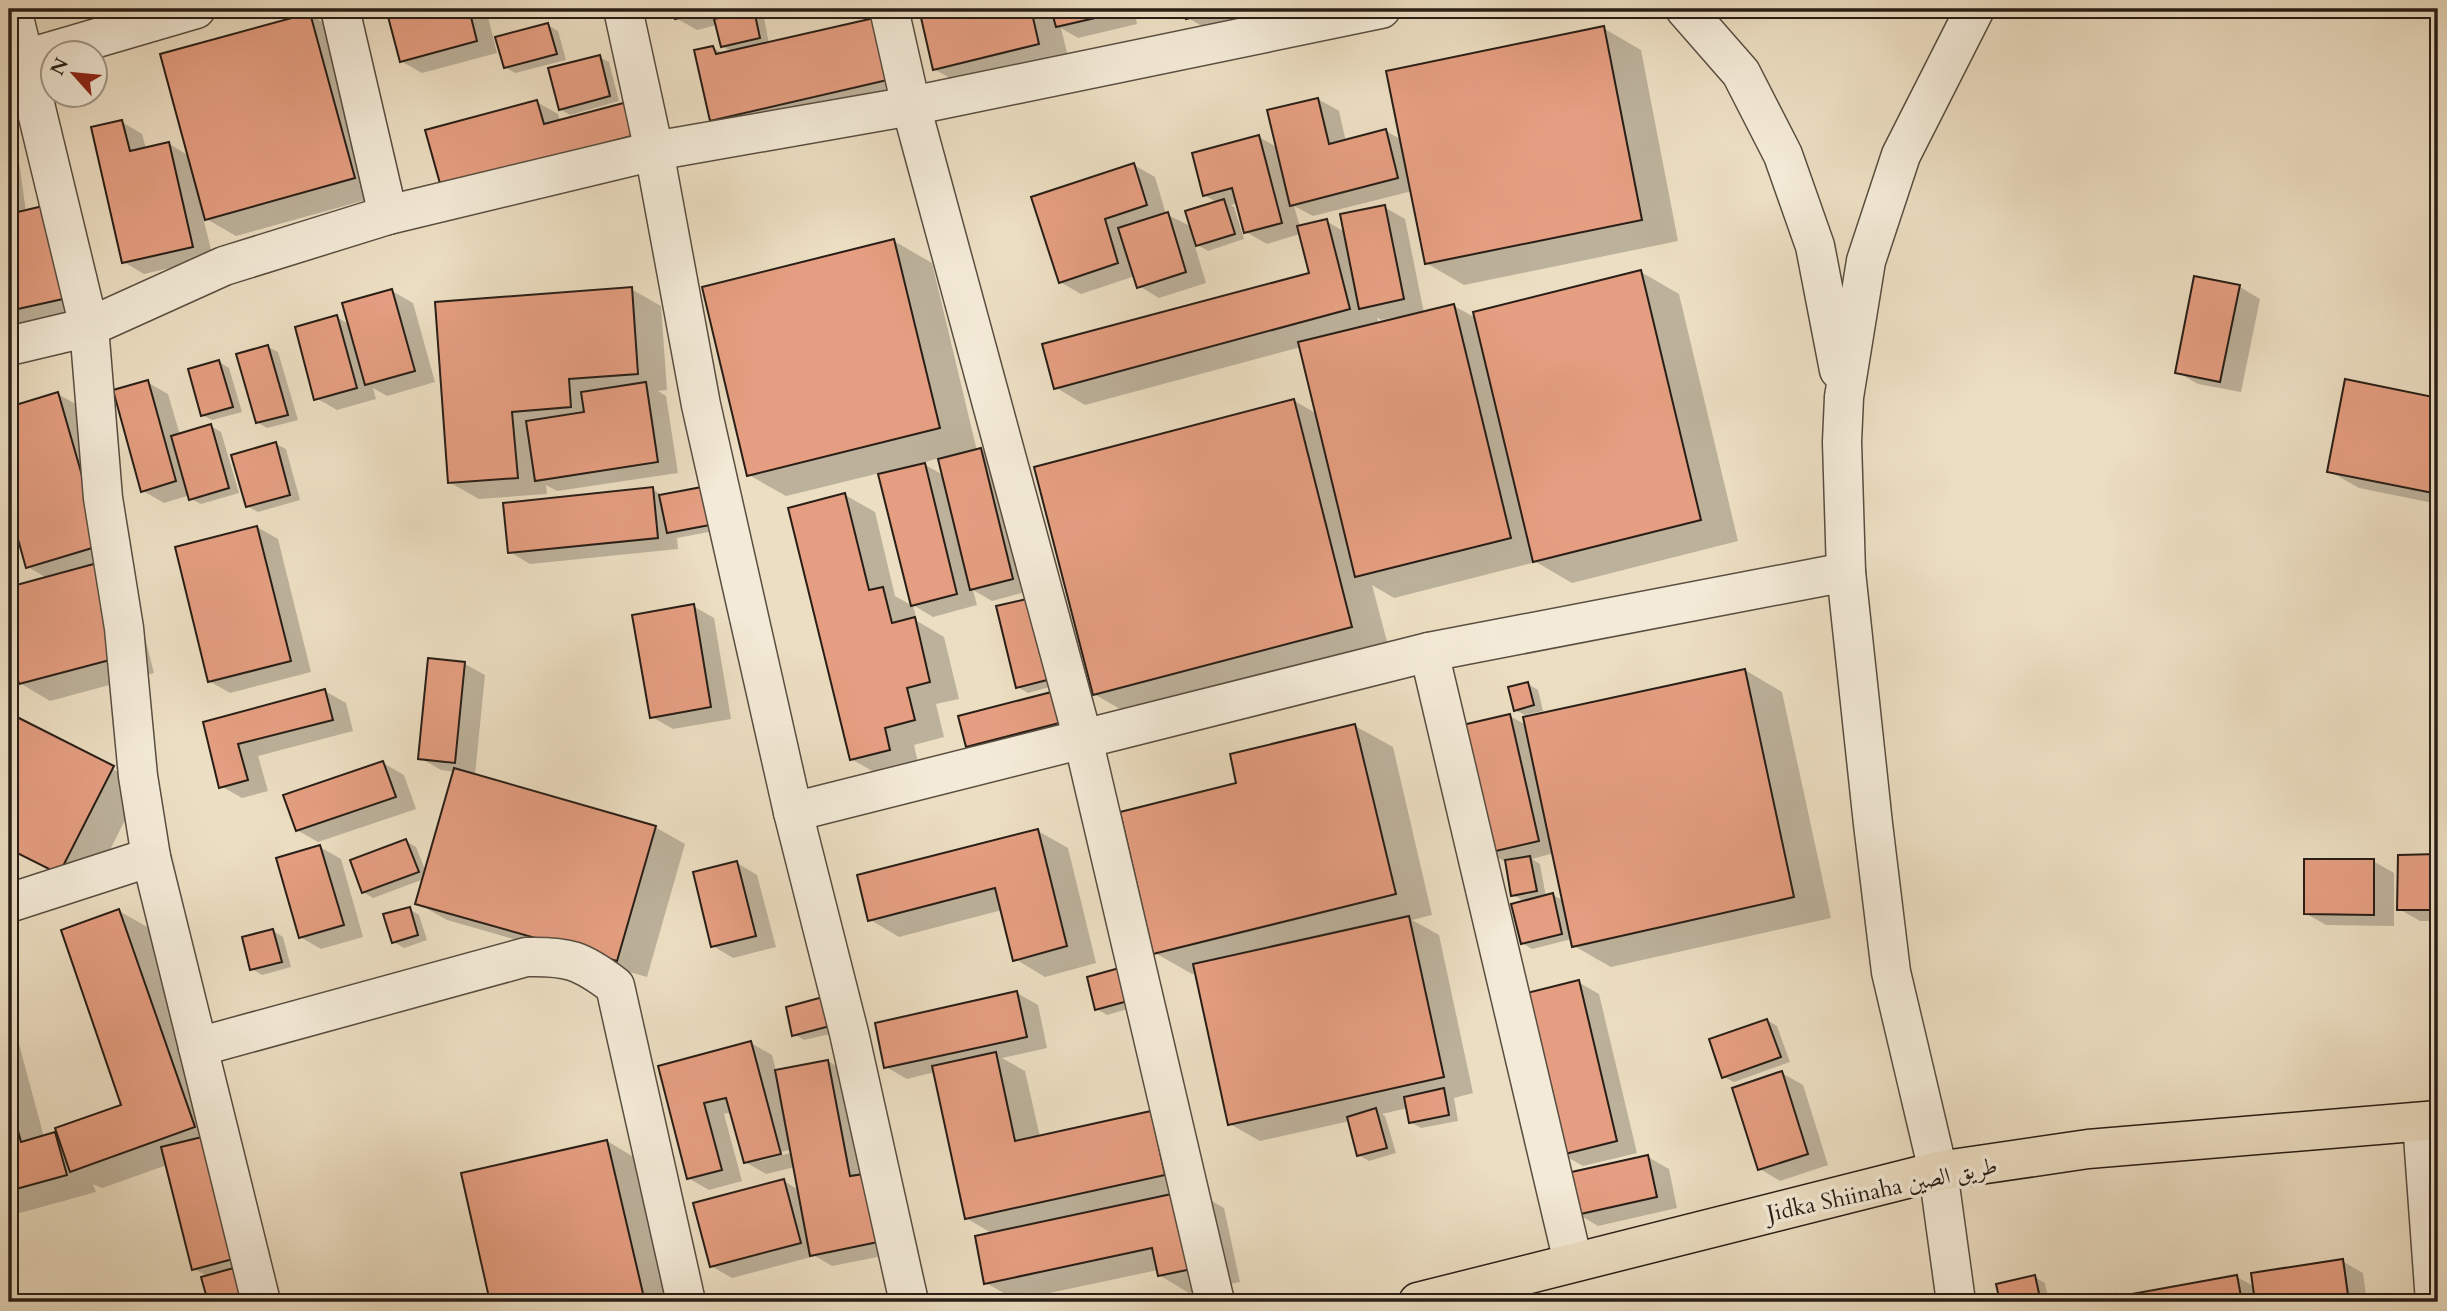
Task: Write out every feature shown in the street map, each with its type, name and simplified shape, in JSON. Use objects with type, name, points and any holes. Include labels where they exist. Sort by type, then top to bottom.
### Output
[{"type":"main road","name":"Jidka Shiinaha طريق الصين","points":[[1418,1302],[1938,1171],[2088,1149],[2430,1121]]},
{"type":"street","points":[[12,9],[89,327],[103,498],[124,628],[138,776],[151,857],[261,1302]]},
{"type":"street","points":[[25,59],[196,9]]},
{"type":"street","points":[[340,9],[388,215]]},
{"type":"street","points":[[623,9],[654,151],[701,405],[793,812],[849,1033],[909,1302]]},
{"type":"street","points":[[889,9],[911,106],[1083,738],[1215,1302]]},
{"type":"street","points":[[9,346],[89,327],[224,266],[388,215],[654,151],[911,106],[1244,23],[1381,9]]},
{"type":"street","points":[[1685,9],[1741,73],[1783,155],[1815,246],[1844,397]]},
{"type":"street","points":[[1955,1302],[1938,1171],[1891,972],[1846,572],[1842,443],[1844,397],[1866,261],[1901,155],[1975,9]]},
{"type":"street","points":[[793,812],[1429,652],[1846,572]]},
{"type":"street","points":[[1429,652],[1573,1262]]},
{"type":"street","points":[[9,903],[151,857]]},
{"type":"street","points":[[198,1047],[526,957],[551,956],[575,960],[615,986],[686,1302]]},
{"type":"street","points":[[2430,1121],[2435,1302]]},
{"type":"building","points":[[386,9],[469,9],[477,41],[400,62]]},
{"type":"building","points":[[672,9],[718,9],[675,19]]},
{"type":"building","points":[[919,9],[1031,9],[1039,44],[933,70]]},
{"type":"building","points":[[1051,9],[1116,9],[1117,13],[1056,27]]},
{"type":"building","points":[[1184,9],[1226,9],[1186,19]]},
{"type":"building","points":[[754,10],[760,38],[721,47],[714,19]]},
{"type":"building","points":[[310,13],[355,178],[205,220],[160,54]]},
{"type":"building","points":[[883,16],[896,78],[710,121],[694,50],[713,46],[716,54]]},
{"type":"building","points":[[548,23],[557,54],[504,68],[495,37]]},
{"type":"building","points":[[1604,26],[1642,220],[1425,264],[1386,71]]},
{"type":"building","points":[[600,55],[610,96],[559,110],[548,68]]},
{"type":"building","points":[[1318,98],[1329,144],[1386,129],[1398,178],[1290,206],[1267,110]]},
{"type":"building","points":[[537,100],[544,124],[631,101],[639,134],[441,187],[425,130]]},
{"type":"building","points":[[122,120],[130,151],[169,142],[193,247],[122,263],[91,127]]},
{"type":"building","points":[[1259,135],[1282,223],[1244,233],[1232,188],[1203,196],[1192,153]]},
{"type":"building","points":[[1134,163],[1147,205],[1105,219],[1118,263],[1059,283],[1031,197]]},
{"type":"building","points":[[1224,199],[1235,234],[1196,246],[1185,211]]},
{"type":"building","points":[[1385,205],[1404,299],[1359,309],[1340,214]]},
{"type":"building","points":[[43,206],[63,299],[9,311],[9,214]]},
{"type":"building","points":[[1168,212],[1186,272],[1137,288],[1118,228]]},
{"type":"building","points":[[1327,219],[1350,309],[1054,389],[1042,344],[1309,273],[1297,226]]},
{"type":"building","points":[[894,239],[940,428],[747,476],[702,287]]},
{"type":"building","points":[[1641,270],[1701,520],[1533,562],[1473,312]]},
{"type":"building","points":[[2194,276],[2240,285],[2220,382],[2175,373]]},
{"type":"building","points":[[632,287],[638,374],[569,379],[571,407],[512,412],[518,478],[448,483],[435,302]]},
{"type":"building","points":[[392,289],[415,371],[365,385],[342,303]]},
{"type":"building","points":[[1454,304],[1511,538],[1355,577],[1298,342]]},
{"type":"building","points":[[337,315],[357,388],[314,400],[295,327]]},
{"type":"building","points":[[268,345],[288,415],[256,423],[236,354]]},
{"type":"building","points":[[219,360],[233,407],[201,416],[188,369]]},
{"type":"building","points":[[2345,379],[2438,398],[2438,494],[2327,472]]},
{"type":"building","points":[[148,380],[176,481],[141,492],[113,390]]},
{"type":"building","points":[[646,382],[658,462],[535,481],[526,421],[584,412],[581,392]]},
{"type":"building","points":[[58,392],[102,545],[26,568],[9,507],[9,407]]},
{"type":"building","points":[[1294,399],[1352,627],[1093,695],[1034,467]]},
{"type":"building","points":[[211,424],[229,488],[189,500],[171,436]]},
{"type":"building","points":[[276,442],[290,495],[246,507],[231,455]]},
{"type":"building","points":[[981,448],[1013,579],[970,590],[938,459]]},
{"type":"building","points":[[925,463],[957,594],[911,606],[878,474]]},
{"type":"building","points":[[653,487],[658,538],[508,553],[503,503]]},
{"type":"building","points":[[702,487],[710,525],[667,533],[659,495]]},
{"type":"building","points":[[845,493],[869,590],[883,587],[892,623],[915,617],[930,682],[907,688],[915,720],[885,728],[890,750],[850,760],[788,508]]},
{"type":"building","points":[[257,526],[291,661],[208,682],[175,547]]},
{"type":"building","points":[[101,562],[125,656],[19,684],[9,646],[9,587]]},
{"type":"building","points":[[1031,598],[1051,679],[1016,688],[996,606]]},
{"type":"building","points":[[694,604],[711,707],[650,718],[632,615]]},
{"type":"building","points":[[428,658],[465,662],[455,763],[418,759]]},
{"type":"building","points":[[1745,669],[1794,897],[1572,947],[1523,717]]},
{"type":"building","points":[[1528,682],[1534,705],[1514,711],[1508,687]]},
{"type":"building","points":[[1067,688],[1075,719],[966,747],[958,716]]},
{"type":"building","points":[[325,689],[333,720],[238,744],[248,780],[219,788],[203,722]]},
{"type":"building","points":[[9,713],[114,766],[59,874],[9,849]]},
{"type":"building","points":[[1510,714],[1539,841],[1487,853],[1458,726]]},
{"type":"building","points":[[1355,724],[1396,894],[1153,954],[1120,812],[1236,783],[1230,754]]},
{"type":"building","points":[[383,761],[396,797],[296,831],[283,795]]},
{"type":"building","points":[[454,768],[656,826],[617,961],[415,904]]},
{"type":"building","points":[[1038,829],[1067,946],[1013,961],[995,888],[868,921],[857,875]]},
{"type":"building","points":[[406,839],[419,872],[362,893],[350,860]]},
{"type":"building","points":[[320,845],[344,925],[299,938],[276,858]]},
{"type":"building","points":[[2438,854],[2438,910],[2397,910],[2398,855]]},
{"type":"building","points":[[1530,856],[1537,891],[1511,896],[1505,860]]},
{"type":"building","points":[[2304,859],[2374,859],[2374,915],[2304,914]]},
{"type":"building","points":[[737,861],[756,936],[711,947],[693,872]]},
{"type":"building","points":[[1553,893],[1562,934],[1521,944],[1511,904]]},
{"type":"building","points":[[410,907],[418,935],[392,943],[383,914]]},
{"type":"building","points":[[119,909],[195,1127],[70,1172],[55,1128],[121,1105],[61,930]]},
{"type":"building","points":[[1409,916],[1444,1077],[1228,1125],[1193,964]]},
{"type":"building","points":[[273,929],[282,962],[250,970],[242,937]]},
{"type":"building","points":[[1130,965],[1139,998],[1095,1010],[1087,977]]},
{"type":"building","points":[[2431,978],[2438,978],[2438,1032],[2435,1033]]},
{"type":"building","points":[[1579,980],[1617,1141],[1561,1155],[1523,994]]},
{"type":"building","points":[[1017,991],[1027,1037],[884,1068],[875,1023]]},
{"type":"building","points":[[823,997],[830,1026],[792,1036],[786,1007]]},
{"type":"building","points":[[1767,1019],[1781,1057],[1722,1078],[1709,1039]]},
{"type":"building","points":[[751,1041],[781,1154],[744,1163],[726,1098],[704,1103],[722,1170],[687,1179],[658,1066]]},
{"type":"building","points":[[996,1052],[1015,1141],[1151,1111],[1165,1175],[965,1219],[932,1066]]},
{"type":"building","points":[[828,1060],[850,1176],[870,1173],[883,1241],[810,1256],[775,1070]]},
{"type":"building","points":[[1782,1071],[1808,1154],[1758,1170],[1732,1088]]},
{"type":"building","points":[[1444,1088],[1449,1115],[1409,1123],[1404,1097]]},
{"type":"building","points":[[9,1097],[21,1142],[55,1132],[67,1175],[9,1191]]},
{"type":"building","points":[[1376,1108],[1387,1148],[1357,1156],[1347,1117]]},
{"type":"building","points":[[202,1137],[233,1259],[192,1270],[161,1147]]},
{"type":"building","points":[[607,1140],[645,1302],[490,1302],[461,1173]]},
{"type":"building","points":[[1648,1155],[1657,1197],[1576,1215],[1567,1173]]},
{"type":"building","points":[[784,1179],[801,1243],[710,1267],[693,1203]]},
{"type":"building","points":[[1195,1189],[1211,1265],[1158,1276],[1152,1248],[984,1284],[975,1236]]},
{"type":"building","points":[[2343,1259],[2349,1302],[2255,1302],[2251,1273]]},
{"type":"building","points":[[241,1266],[251,1302],[208,1302],[201,1277]]},
{"type":"building","points":[[2035,1275],[2040,1298],[2000,1302],[1996,1284]]},
{"type":"building","points":[[2237,1275],[2242,1302],[2127,1302],[2126,1295]]},
{"type":"building","points":[[2115,1294],[2117,1302],[2078,1302]]}]
